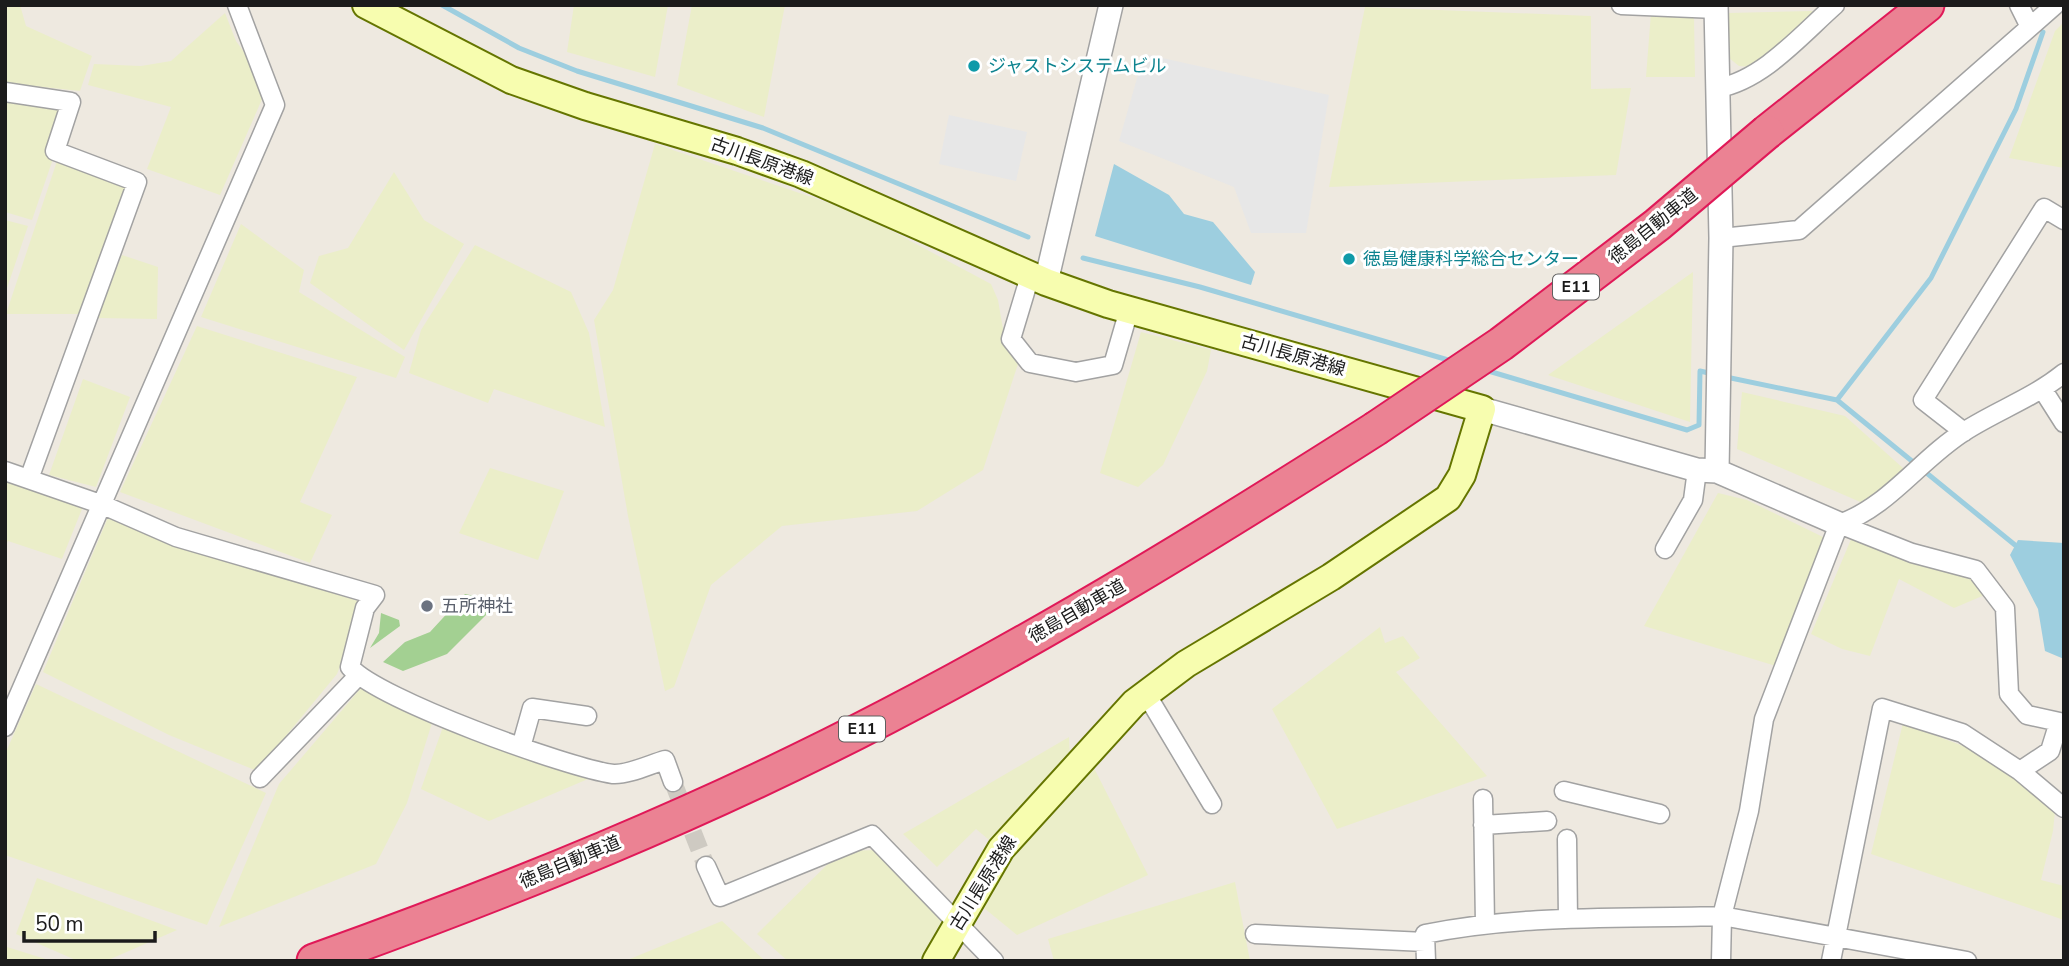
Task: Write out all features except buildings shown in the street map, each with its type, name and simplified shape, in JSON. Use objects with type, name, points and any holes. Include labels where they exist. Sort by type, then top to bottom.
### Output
[{"type":"highway","name":"徳島自動車道","points":[[1767,132],[1907,5]]},
{"type":"highway","name":"徳島自動車道","points":[[314,961],[569,864],[728,795],[885,718],[1056,624],[1207,536],[1375,429],[1501,344],[1657,225],[1767,132],[1927,5]]},
{"type":"main road","name":"古川長原港線","points":[[366,5],[511,79],[585,106],[724,147],[801,174],[1038,279],[1129,310],[1482,409],[1462,475],[1448,498],[1331,578],[1186,664],[1145,692],[1022,822],[1001,849],[936,961]]},
{"type":"street","points":[[5,727],[275,105],[237,5]]},
{"type":"street","points":[[1111,5],[1038,279],[1011,339],[1030,363],[1076,372],[1113,365],[1129,310]]},
{"type":"street","points":[[1620,5],[1716,7],[1721,238],[1718,376],[1707,471],[1665,549]]},
{"type":"street","points":[[1718,88],[1737,84],[1752,74],[1835,5]]},
{"type":"street","points":[[2018,5],[2031,27]]},
{"type":"street","points":[[1721,238],[1799,230],[2055,5]]},
{"type":"street","points":[[5,92],[71,102],[55,151],[137,182],[29,479]]},
{"type":"street","points":[[1964,432],[1923,400],[2044,208],[2064,220]]},
{"type":"street","points":[[1839,524],[1861,517],[1964,432],[2043,390],[2064,373]]},
{"type":"street","points":[[2043,390],[2064,423]]},
{"type":"street","points":[[1482,409],[1707,471],[1912,553],[1976,570],[2005,608],[2009,694],[2027,715],[2062,723],[2050,751],[2020,771]]},
{"type":"street","points":[[5,471],[103,505],[176,537],[375,595],[365,608],[350,667],[358,676],[419,706],[552,759],[617,774],[665,760],[673,782]]},
{"type":"street","points":[[1721,961],[1722,916],[1749,811],[1764,719],[1839,524]]},
{"type":"street","points":[[260,778],[358,676]]},
{"type":"street","points":[[1145,692],[1212,804]]},
{"type":"street","points":[[521,747],[532,708],[587,716]]},
{"type":"street","points":[[1831,961],[1882,708],[1962,733],[2020,771],[2064,808]]},
{"type":"street","points":[[1564,791],[1660,814]]},
{"type":"street","points":[[1483,799],[1485,924]]},
{"type":"street","points":[[1483,825],[1547,821]]},
{"type":"street","points":[[706,866],[720,897],[872,835],[958,920],[994,961]]},
{"type":"street","points":[[1567,839],[1568,919]]},
{"type":"street","points":[[1426,961],[1425,934],[1485,924],[1568,919],[1722,916],[1967,961]]},
{"type":"street","points":[[1255,934],[1425,942]]},
{"type":"green space","points":[[5,5],[20,5],[26,26],[92,56],[80,91],[5,83]]},
{"type":"green space","points":[[574,5],[668,5],[655,77],[567,52]]},
{"type":"green space","points":[[692,5],[785,5],[764,117],[677,85]]},
{"type":"green space","points":[[1365,7],[1591,16],[1591,89],[1631,88],[1616,175],[1329,187]]},
{"type":"green space","points":[[1812,11],[1816,16],[1751,67],[1739,66],[1729,58],[1728,13]]},
{"type":"green space","points":[[225,13],[236,41],[251,62],[263,97],[220,195],[147,169],[171,107],[88,85],[94,64],[141,66],[171,61]]},
{"type":"green space","points":[[1651,13],[1694,17],[1695,77],[1646,77]]},
{"type":"green space","points":[[2064,22],[2064,168],[2009,158],[2055,31]]},
{"type":"green space","points":[[5,96],[65,105],[54,156],[32,220],[5,212]]},
{"type":"green space","points":[[655,144],[858,213],[991,284],[998,300],[1004,335],[1018,364],[983,470],[917,511],[782,526],[711,585],[674,687],[665,691],[628,516],[594,320],[613,290]]},
{"type":"green space","points":[[58,158],[126,186],[84,314],[6,314]]},
{"type":"green space","points":[[394,172],[424,220],[464,244],[404,350],[310,283],[319,256],[348,248]]},
{"type":"green space","points":[[5,220],[28,226],[5,294]]},
{"type":"green space","points":[[241,224],[304,270],[299,292],[405,357],[396,378],[201,317]]},
{"type":"green space","points":[[475,245],[571,292],[589,333],[605,427],[494,389],[488,403],[409,373],[421,330]]},
{"type":"green space","points":[[122,255],[158,267],[157,319],[97,318]]},
{"type":"green space","points":[[1693,272],[1690,422],[1548,375]]},
{"type":"green space","points":[[197,326],[357,377],[300,502],[332,515],[310,563],[120,492]]},
{"type":"green space","points":[[1141,332],[1211,350],[1207,371],[1163,465],[1138,487],[1100,473]]},
{"type":"green space","points":[[83,379],[130,397],[96,487],[49,475]]},
{"type":"green space","points":[[1742,392],[1845,416],[1904,469],[1865,504],[1737,449]]},
{"type":"green space","points":[[490,468],[564,491],[538,560],[459,533]]},
{"type":"green space","points":[[5,478],[84,504],[62,559],[8,541],[5,548]]},
{"type":"green space","points":[[1718,493],[1747,500],[1825,538],[1776,666],[1644,626]]},
{"type":"green space","points":[[109,515],[177,545],[358,601],[352,636],[337,674],[257,771],[169,735],[43,672]]},
{"type":"green space","points":[[1852,537],[1974,575],[1987,594],[1954,608],[1899,579],[1870,656],[1842,649],[1811,634]]},
{"type":"green space","points":[[465,594],[500,601],[447,654],[403,671],[383,662],[405,642],[430,632]]},
{"type":"green space","points":[[381,613],[399,620],[400,626],[370,648],[379,633]]},
{"type":"green space","points":[[1380,627],[1385,643],[1403,636],[1420,658],[1396,672],[1487,776],[1337,829],[1272,709]]},
{"type":"green space","points":[[36,684],[266,793],[207,925],[5,855],[5,754]]},
{"type":"green space","points":[[361,688],[432,723],[407,803],[376,864],[219,927],[279,784]]},
{"type":"green space","points":[[1903,723],[1971,749],[2016,778],[2055,811],[2041,880],[2064,886],[2064,920],[1871,854]]},
{"type":"green space","points":[[444,724],[536,763],[588,779],[489,821],[421,789]]},
{"type":"green space","points":[[1069,737],[1070,760],[994,844],[976,829],[937,867],[903,834]]},
{"type":"green space","points":[[1093,766],[1148,875],[1017,935],[984,908],[1018,838]]},
{"type":"green space","points":[[878,850],[944,921],[922,961],[788,961],[757,934],[841,851]]},
{"type":"green space","points":[[37,878],[177,930],[106,961],[78,961],[16,934]]},
{"type":"green space","points":[[1235,882],[1250,961],[1054,961],[1048,939]]},
{"type":"green space","points":[[722,921],[765,961],[625,961]]},
{"type":"green space","points":[[5,946],[7,947],[52,961],[5,961]]},
{"type":"shaded area","points":[[1144,54],[1329,95],[1306,233],[1251,233],[1234,187],[1119,141]]},
{"type":"shaded area","points":[[949,115],[1027,132],[1016,181],[939,164]]},
{"type":"water","points":[[1114,164],[1169,195],[1184,214],[1213,222],[1255,272],[1251,285],[1095,236]]},
{"type":"water","points":[[2018,540],[2064,543],[2064,659],[2045,651],[2038,609],[2010,555]]},
{"type":"waterway","points":[[442,5],[519,48],[577,71],[763,128],[1028,237]]},
{"type":"waterway","points":[[1837,400],[1931,278],[2016,109],[2043,32]]},
{"type":"waterway","points":[[1083,258],[1200,287],[1455,362]]},
{"type":"waterway","points":[[1485,370],[1687,430],[1699,425],[1700,371],[1713,374]]},
{"type":"waterway","points":[[1726,377],[1837,400],[2015,545]]},
{"type":"tunnel","points":[[673,782],[706,866]]},
{"type":"place","name":"ジャストシステムビル","points":[[974,66]]},
{"type":"place","name":"徳島健康科学総合センター","points":[[1349,259]]},
{"type":"place","name":"五所神社","points":[[427,606]]}]
